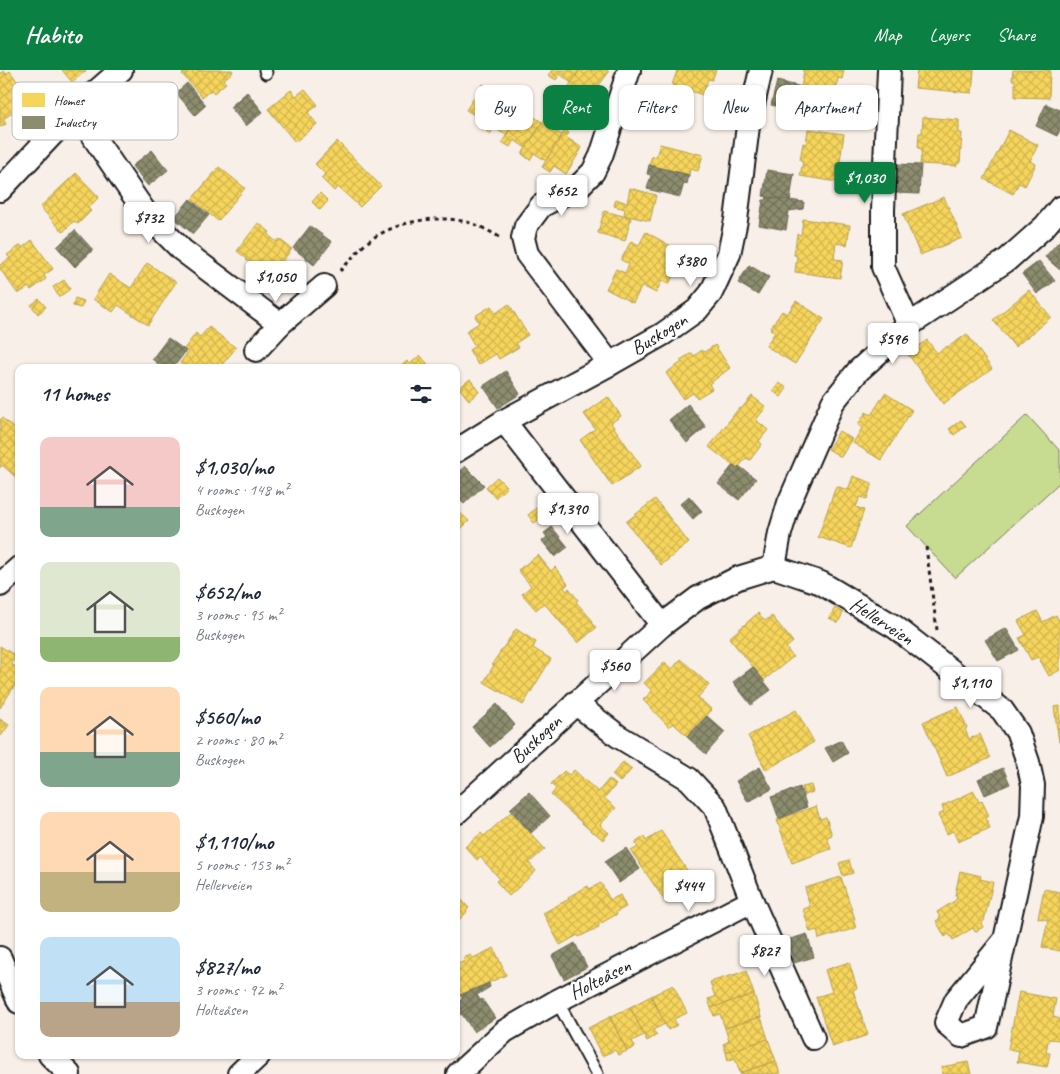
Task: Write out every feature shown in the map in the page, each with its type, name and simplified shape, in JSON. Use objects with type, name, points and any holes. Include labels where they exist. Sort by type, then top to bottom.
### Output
[{"type":"street","points":[[107,82],[121,70]]},
{"type":"street","points":[[610,364],[527,254],[523,238],[526,226],[541,206],[579,186],[593,172],[602,156],[629,70]]},
{"type":"street","name":"Buskogen","points":[[460,449],[504,422],[663,334],[697,310],[712,293],[729,254],[736,220],[748,126],[762,70]]},
{"type":"street","points":[[889,70],[883,210],[884,267],[909,325]]},
{"type":"street","points":[[0,190],[47,140]]},
{"type":"street","points":[[95,140],[146,215],[182,250],[280,324]]},
{"type":"street","points":[[774,567],[780,533],[789,503],[833,402],[858,371],[909,325],[1007,260],[1044,227],[1060,208]]},
{"type":"street","points":[[256,350],[280,324],[324,286]]},
{"type":"street","points":[[504,422],[662,625]]},
{"type":"street","name":"Buskogen","points":[[460,809],[662,625],[698,598],[738,578],[774,567]]},
{"type":"street","name":"Hellerveien","points":[[774,567],[821,583],[895,627],[1002,710],[1018,733],[1034,785],[1032,816],[1004,941]]},
{"type":"street","points":[[0,585],[15,572]]},
{"type":"street","points":[[575,703],[618,736],[689,779],[715,808],[752,901],[812,1038]]},
{"type":"street","name":"Holteåsen","points":[[458,1074],[505,1031],[557,1001],[752,901]]},
{"type":"street","points":[[0,958],[15,993]]},
{"type":"street","points":[[54,1059],[69,1074]]},
{"type":"street","points":[[239,1074],[256,1059]]},
{"type":"lane","points":[[557,1001],[597,1074]]},
{"type":"path","points":[[324,286],[373,239],[399,225],[436,218],[463,221],[487,230],[527,254]]},
{"type":"path","points":[[926,547],[937,623],[936,658]]},
{"type":"green space","points":[[1027,415],[1060,451],[1060,482],[955,578],[907,526]]},
{"type":"building: Homes","points":[[62,70],[85,70],[86,71],[72,82]]},
{"type":"building: Homes","points":[[187,70],[232,70],[233,72],[223,80],[226,83],[214,93],[211,90],[202,97],[182,74]]},
{"type":"building: Homes","points":[[552,70],[580,70],[571,83],[560,74],[556,80],[548,75]]},
{"type":"building: Homes","points":[[580,70],[607,70],[609,72],[599,85],[570,85]]},
{"type":"building: Homes","points":[[675,70],[716,70],[712,80],[708,79],[706,85],[704,85],[703,95],[694,92],[694,85],[672,85],[677,71]]},
{"type":"building: Homes","points":[[804,70],[844,70],[842,79],[838,78],[837,85],[802,85]]},
{"type":"building: Homes","points":[[917,70],[974,70],[972,93],[915,88]]},
{"type":"building: Homes","points":[[1013,70],[1050,70],[1049,98],[1015,97],[1015,80],[1012,80]]},
{"type":"building: Homes","points":[[4,71],[6,74],[10,71],[18,82],[12,82],[12,113],[3,119],[6,124],[0,127],[0,74]]},
{"type":"building: Homes","points":[[305,89],[318,105],[308,113],[317,124],[295,142],[268,109],[291,90],[296,96]]},
{"type":"building: Homes","points":[[475,96],[475,115],[466,110]]},
{"type":"building: Homes","points":[[533,116],[542,122],[526,148],[514,140],[510,147],[502,142],[510,130],[533,130]]},
{"type":"building: Homes","points":[[923,117],[959,120],[959,133],[962,133],[960,163],[957,163],[957,166],[920,164],[922,149],[918,148],[919,133],[922,133]]},
{"type":"building: Homes","points":[[543,122],[543,130],[554,130],[562,135],[546,161],[534,153],[530,160],[522,154]]},
{"type":"building: Homes","points":[[484,130],[493,130],[490,134]]},
{"type":"building: Homes","points":[[497,130],[509,130],[506,135]]},
{"type":"building: Homes","points":[[565,130],[569,133],[566,137],[582,148],[566,174],[554,166],[550,172],[542,167]]},
{"type":"building: Homes","points":[[808,130],[844,134],[837,182],[800,176],[803,161],[800,160],[803,143],[806,144]]},
{"type":"building: Homes","points":[[1009,130],[1038,145],[1030,161],[1036,164],[1025,186],[1019,183],[1013,194],[984,179]]},
{"type":"building: Homes","points":[[337,141],[381,186],[360,207],[338,187],[334,191],[321,178],[325,174],[315,164]]},
{"type":"building: Homes","points":[[660,144],[703,155],[698,171],[690,169],[689,175],[649,165],[652,156],[656,157]]},
{"type":"building: Homes","points":[[219,167],[245,188],[218,221],[192,199]]},
{"type":"building: Homes","points":[[76,173],[99,197],[88,208],[91,211],[78,224],[74,221],[63,232],[40,207]]},
{"type":"building: Homes","points":[[630,188],[656,195],[650,221],[624,215],[625,209],[614,206],[616,199],[627,203]]},
{"type":"building: Homes","points":[[320,193],[328,201],[320,210],[312,202]]},
{"type":"building: Homes","points":[[944,197],[962,238],[920,255],[903,214]]},
{"type":"building: Homes","points":[[604,211],[631,218],[625,241],[598,233]]},
{"type":"building: Homes","points":[[803,219],[850,225],[847,245],[836,243],[834,259],[843,260],[840,278],[795,272],[797,256],[794,255],[797,234],[801,235]]},
{"type":"building: Homes","points":[[258,223],[270,232],[268,235],[277,242],[279,239],[292,249],[281,263],[283,265],[277,273],[275,271],[271,277],[246,260],[237,251]]},
{"type":"building: Homes","points":[[646,232],[678,250],[671,262],[678,266],[669,284],[662,280],[656,293],[642,286],[633,303],[606,289],[616,269],[625,273],[629,264],[621,260],[631,241],[639,245]]},
{"type":"building: Homes","points":[[32,240],[53,269],[44,275],[46,279],[31,290],[29,287],[18,294],[0,269],[0,265],[10,258],[7,255],[21,245],[22,248]]},
{"type":"building: Homes","points":[[147,263],[176,282],[148,325],[118,305],[113,312],[93,299],[109,274],[131,288]]},
{"type":"building: Homes","points":[[64,280],[70,289],[59,297],[53,287]]},
{"type":"building: Homes","points":[[1029,290],[1051,317],[1015,347],[993,320]]},
{"type":"building: Homes","points":[[75,298],[84,301],[81,308],[73,306]]},
{"type":"building: Homes","points":[[39,299],[46,307],[38,314],[31,305]]},
{"type":"building: Homes","points":[[796,301],[824,319],[795,364],[766,346],[775,332],[770,329],[782,311],[787,314]]},
{"type":"building: Homes","points":[[509,304],[528,335],[516,343],[519,347],[499,359],[496,354],[478,365],[469,350],[475,346],[466,331],[479,323],[475,316],[491,306],[496,313]]},
{"type":"building: Homes","points":[[209,327],[236,348],[222,364],[181,364],[188,352],[184,349],[196,333],[200,337]]},
{"type":"building: Homes","points":[[967,334],[992,369],[943,404],[908,354],[927,340],[937,353]]},
{"type":"building: Homes","points":[[715,345],[730,368],[709,384],[712,389],[697,398],[693,393],[683,399],[666,373],[682,362],[680,360],[692,353],[694,356],[702,350],[704,352]]},
{"type":"building: Homes","points":[[420,355],[428,364],[410,364]]},
{"type":"building: Homes","points":[[470,379],[479,392],[469,400],[460,387]]},
{"type":"building: Homes","points":[[779,383],[787,388],[781,397],[773,391]]},
{"type":"building: Homes","points":[[885,393],[912,410],[881,460],[853,443],[862,428],[858,425],[866,412],[871,415]]},
{"type":"building: Homes","points":[[752,396],[766,407],[756,420],[768,430],[759,441],[762,444],[750,460],[746,458],[737,469],[709,447],[739,408],[741,409]]},
{"type":"building: Homes","points":[[608,397],[621,416],[611,423],[641,466],[612,486],[580,440],[595,429],[584,414]]},
{"type":"building: Homes","points":[[2,418],[15,429],[15,476],[2,465],[0,468],[0,420]]},
{"type":"building: Homes","points":[[961,420],[966,426],[954,435],[949,429]]},
{"type":"building: Homes","points":[[839,431],[852,439],[841,457],[828,449]]},
{"type":"building: Homes","points":[[853,476],[872,483],[867,499],[860,497],[856,507],[864,510],[851,548],[818,537],[836,486],[848,490]]},
{"type":"building: Homes","points":[[497,477],[507,487],[495,498],[486,487]]},
{"type":"building: Homes","points":[[655,499],[689,543],[661,565],[626,522]]},
{"type":"building: Homes","points":[[536,508],[543,517],[534,523],[528,515]]},
{"type":"building: Homes","points":[[460,513],[469,521],[460,530]]},
{"type":"building: Homes","points":[[538,555],[551,571],[555,567],[568,584],[564,588],[567,591],[569,588],[578,600],[576,602],[593,621],[596,628],[578,643],[544,603],[536,610],[522,594],[531,586],[518,570]]},
{"type":"building: Homes","points":[[835,608],[843,613],[838,623],[829,618]]},
{"type":"building: Homes","points":[[1037,611],[1043,622],[1056,615],[1058,620],[1060,619],[1060,670],[1049,676],[1038,657],[1031,660],[1019,638],[1026,635],[1018,621]]},
{"type":"building: Homes","points":[[758,613],[765,621],[772,616],[793,642],[786,648],[793,657],[764,680],[729,638]]},
{"type":"building: Homes","points":[[516,629],[536,642],[533,648],[551,659],[523,705],[484,682],[494,665],[492,664]]},
{"type":"building: Homes","points":[[0,646],[15,655],[11,664],[15,666],[15,685],[0,708]]},
{"type":"building: Homes","points":[[681,659],[709,685],[698,697],[712,710],[687,736],[673,723],[669,727],[643,700],[652,691],[644,683],[665,662],[672,669]]},
{"type":"building: Homes","points":[[1060,706],[1060,742],[1059,742],[1054,707]]},
{"type":"building: Homes","points":[[958,707],[967,728],[965,729],[969,739],[980,734],[990,758],[947,777],[923,722]]},
{"type":"building: Homes","points":[[796,710],[814,742],[766,770],[748,736]]},
{"type":"building: Homes","points":[[0,719],[9,725],[1,736],[0,736]]},
{"type":"building: Homes","points":[[623,762],[632,769],[620,782],[612,775]]},
{"type":"building: Homes","points":[[574,770],[598,792],[609,779],[616,785],[604,798],[616,808],[600,825],[609,833],[603,840],[551,795],[556,789],[551,784],[564,771],[569,775]]},
{"type":"building: Homes","points":[[811,785],[813,792],[804,795],[802,787]]},
{"type":"building: Homes","points":[[974,791],[979,802],[982,801],[989,816],[986,818],[990,828],[958,842],[953,831],[947,834],[938,815],[944,812],[942,806]]},
{"type":"building: Homes","points":[[816,806],[820,819],[826,817],[832,835],[827,837],[831,849],[792,863],[777,820]]},
{"type":"building: Homes","points":[[511,812],[545,849],[529,863],[536,871],[509,896],[496,881],[499,878],[480,857],[477,860],[465,847],[481,833],[484,836]]},
{"type":"building: Homes","points":[[661,831],[696,884],[667,904],[631,851],[638,847],[635,843],[644,837],[646,841]]},
{"type":"building: Homes","points":[[849,860],[853,873],[843,876],[839,863]]},
{"type":"building: Homes","points":[[960,871],[981,876],[980,879],[993,882],[984,921],[981,923],[983,927],[975,932],[973,928],[953,940],[949,934],[945,937],[936,921],[940,918],[937,912],[956,900],[957,895],[955,895]]},
{"type":"building: Homes","points":[[841,877],[855,919],[853,919],[856,928],[819,939],[817,930],[810,932],[803,909],[810,907],[805,888]]},
{"type":"building: Homes","points":[[601,883],[610,900],[620,895],[626,907],[598,925],[599,927],[579,937],[578,935],[560,945],[543,913],[588,886],[589,889]]},
{"type":"building: Homes","points":[[1044,889],[1060,892],[1060,951],[1042,947],[1048,920],[1038,918]]},
{"type":"building: Homes","points":[[460,898],[469,908],[460,919]]},
{"type":"building: Homes","points":[[494,948],[506,975],[460,996],[460,963],[465,961],[463,958],[471,955],[473,958]]},
{"type":"building: Homes","points":[[849,962],[857,988],[853,990],[868,1035],[832,1047],[816,997],[832,992],[825,970]]},
{"type":"building: Homes","points":[[746,971],[754,994],[711,1008],[708,999],[715,997],[710,982]]},
{"type":"building: Homes","points":[[673,985],[687,1013],[674,1019],[677,1025],[668,1030],[651,996]]},
{"type":"building: Homes","points":[[1019,992],[1056,999],[1053,1016],[1060,1019],[1060,1035],[1059,1040],[1050,1039],[1048,1041],[1046,1053],[1050,1053],[1047,1067],[1017,1062],[1019,1051],[1008,1049]]},
{"type":"building: Homes","points":[[754,994],[761,1017],[725,1028],[720,1014],[714,1016],[711,1008]]},
{"type":"building: Homes","points":[[651,996],[665,1024],[653,1030],[657,1035],[647,1041],[630,1007]]},
{"type":"building: Homes","points":[[630,1007],[644,1035],[632,1041],[635,1047],[627,1051],[610,1017]]},
{"type":"building: Homes","points":[[610,1017],[627,1051],[618,1055],[615,1050],[602,1056],[588,1028]]},
{"type":"building: Homes","points":[[761,1017],[768,1039],[726,1052],[723,1044],[729,1041],[725,1028]]},
{"type":"building: Homes","points":[[768,1039],[776,1061],[740,1073],[735,1058],[728,1061],[726,1052]]},
{"type":"building: Homes","points":[[776,1061],[780,1074],[740,1074],[740,1073]]},
{"type":"building: Homes","points":[[968,1062],[971,1074],[942,1074],[941,1067]]},
{"type":"building: Industry","points":[[777,81],[794,85],[776,85]]},
{"type":"building: Industry","points":[[187,83],[206,105],[195,115],[178,95],[178,91]]},
{"type":"building: Industry","points":[[776,85],[776,106],[771,105]]},
{"type":"building: Industry","points":[[247,92],[263,112],[246,126],[230,107]]},
{"type":"building: Industry","points":[[1046,104],[1060,110],[1060,130],[1057,136],[1036,126]]},
{"type":"building: Industry","points":[[152,150],[162,163],[142,179],[132,166]]},
{"type":"building: Industry","points":[[162,163],[168,170],[148,186],[142,179]]},
{"type":"building: Industry","points":[[897,164],[921,165],[919,194],[896,193]]},
{"type":"building: Industry","points":[[649,165],[689,175],[687,184],[684,183],[680,197],[647,189],[651,175],[647,174]]},
{"type":"building: Industry","points":[[767,170],[794,174],[790,201],[763,196]]},
{"type":"building: Industry","points":[[767,197],[804,202],[803,209],[789,211],[786,230],[759,225],[763,200],[766,200]]},
{"type":"building: Industry","points":[[190,199],[209,215],[193,234],[174,218]]},
{"type":"building: Industry","points":[[310,226],[332,242],[314,265],[293,248]]},
{"type":"building: Industry","points":[[75,230],[93,250],[75,267],[57,247]]},
{"type":"building: Industry","points":[[1060,240],[1060,270],[1045,257]]},
{"type":"building: Industry","points":[[1039,261],[1055,281],[1037,294],[1022,274]]},
{"type":"building: Industry","points":[[749,265],[769,277],[758,295],[738,283]]},
{"type":"building: Industry","points":[[168,338],[186,351],[176,364],[158,364],[152,359]]},
{"type":"building: Industry","points":[[506,371],[520,394],[498,408],[483,386]]},
{"type":"building: Industry","points":[[688,404],[706,427],[687,443],[669,420]]},
{"type":"building: Industry","points":[[733,465],[737,469],[739,466],[756,479],[739,500],[718,484]]},
{"type":"building: Industry","points":[[465,466],[484,485],[464,504],[460,500],[460,470]]},
{"type":"building: Industry","points":[[689,496],[702,511],[693,519],[680,504]]},
{"type":"building: Industry","points":[[552,527],[568,547],[555,557],[542,541],[547,537],[544,533]]},
{"type":"building: Industry","points":[[1006,628],[1019,650],[998,661],[985,640]]},
{"type":"building: Industry","points":[[753,667],[771,690],[751,705],[733,682]]},
{"type":"building: Industry","points":[[497,704],[515,725],[490,747],[472,727]]},
{"type":"building: Industry","points":[[707,716],[725,732],[706,754],[687,737]]},
{"type":"building: Industry","points":[[841,740],[848,753],[833,762],[825,748]]},
{"type":"building: Industry","points":[[760,767],[772,789],[748,802],[736,781]]},
{"type":"building: Industry","points":[[1003,768],[1010,784],[985,795],[978,779]]},
{"type":"building: Industry","points":[[800,787],[807,807],[779,819],[771,797]]},
{"type":"building: Industry","points":[[529,792],[550,816],[531,833],[510,809]]},
{"type":"building: Industry","points":[[626,848],[640,869],[619,883],[605,862]]},
{"type":"building: Industry","points":[[807,934],[814,957],[794,963],[787,940]]},
{"type":"building: Industry","points":[[575,943],[587,967],[564,979],[552,956]]},
{"type":"building: Industry","points":[[489,983],[490,987],[477,995],[480,1000],[460,1015],[460,1000],[463,999],[460,995]]},
{"type":"building: Industry","points":[[482,999],[495,1018],[474,1032],[461,1013]]}]
